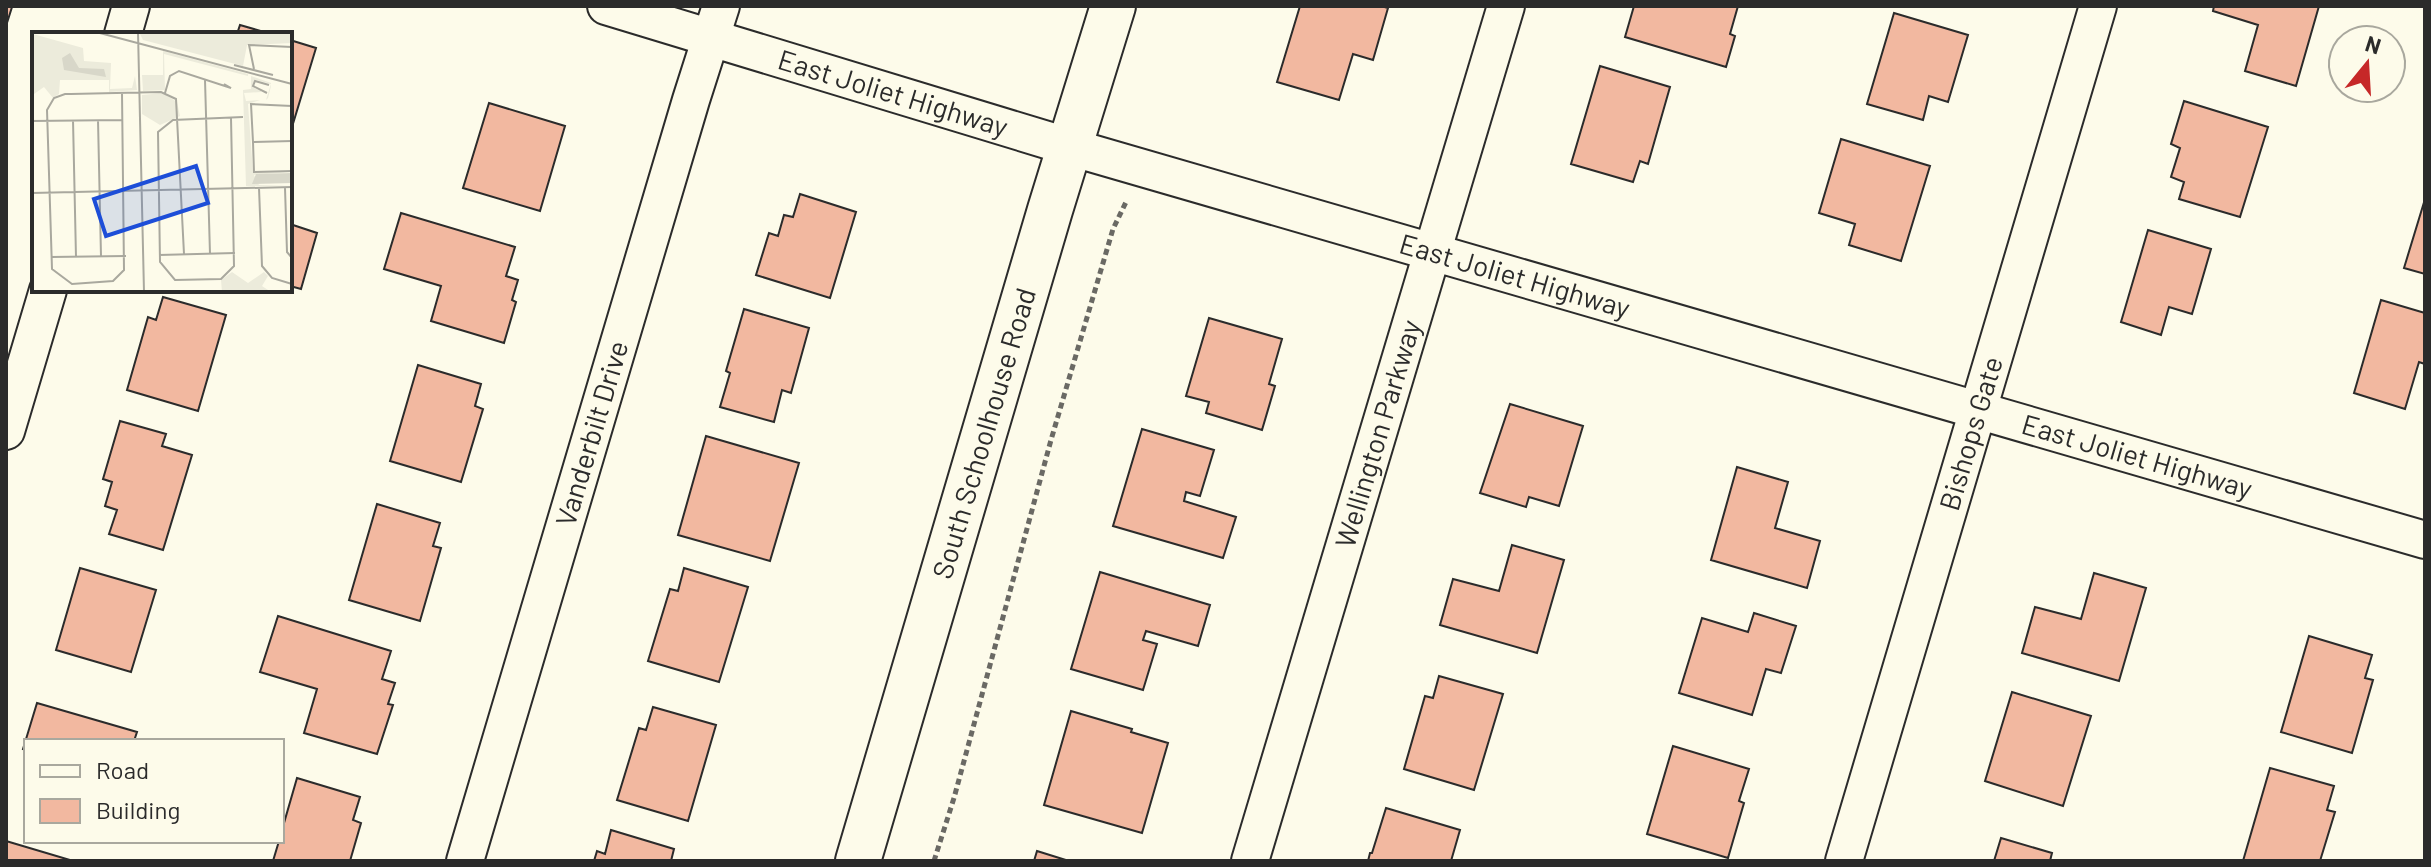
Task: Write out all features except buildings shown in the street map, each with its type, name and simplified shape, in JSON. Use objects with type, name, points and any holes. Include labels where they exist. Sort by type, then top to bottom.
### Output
[{"type":"street","points":[[124,32],[131,6]]},
{"type":"street","name":"East Joliet Highway","points":[[606,6],[716,22],[1070,147],[2425,540]]},
{"type":"street","name":"South Schoolhouse Road","points":[[858,861],[1113,6]]},
{"type":"street","name":"Wellington Parkway","points":[[1250,861],[1506,6]]},
{"type":"street","name":"Bishops Gate","points":[[1844,861],[2098,6]]},
{"type":"street","name":"Vanderbilt Drive","points":[[465,861],[716,22]]},
{"type":"street","points":[[6,431],[47,292]]},
{"type":"path","points":[[934,861],[958,784],[1051,440],[1113,229],[1127,201],[1137,166]]}]
